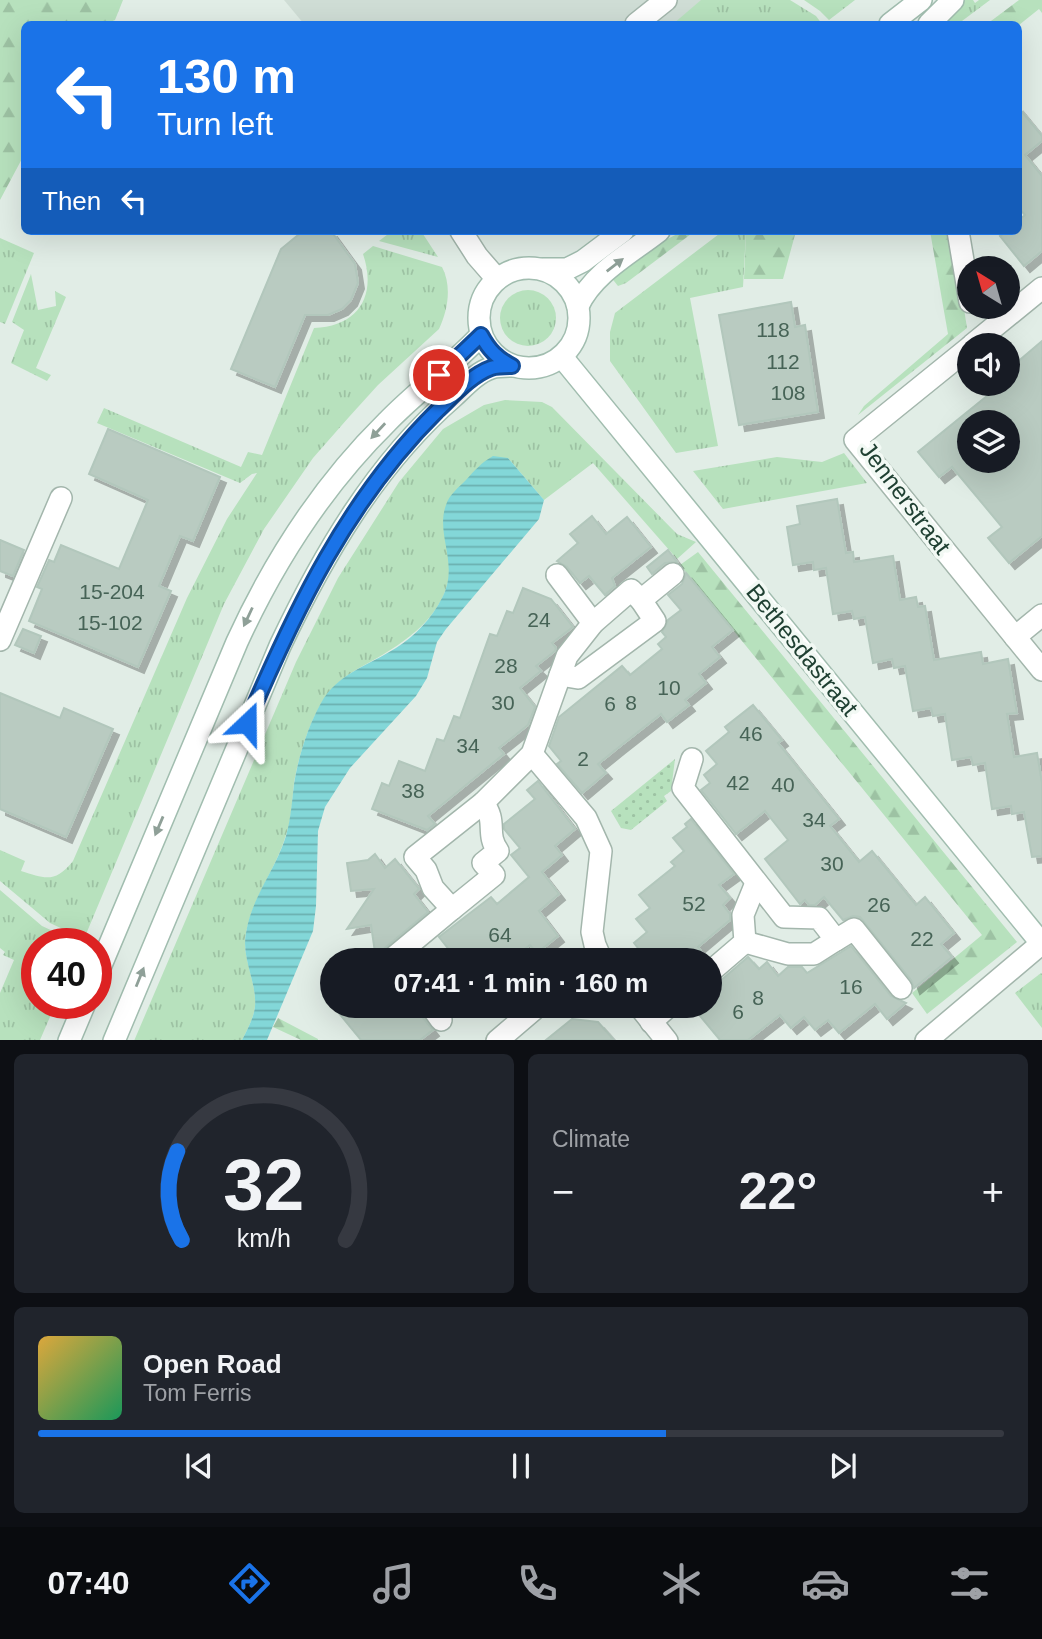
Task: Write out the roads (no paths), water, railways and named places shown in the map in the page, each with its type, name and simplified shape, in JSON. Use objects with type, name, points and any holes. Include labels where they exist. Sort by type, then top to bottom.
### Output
[{"type":"street","points":[[640,21],[666,0]]},
{"type":"street","points":[[894,21],[922,0]]},
{"type":"street","points":[[932,21],[953,0]]},
{"type":"street","points":[[464,235],[497,279]]},
{"type":"street","points":[[512,366],[494,354],[481,335],[481,304],[487,291],[497,279],[510,272],[525,268],[567,269],[583,261],[618,235]]},
{"type":"street","points":[[578,306],[585,290],[597,278],[654,235]]},
{"type":"street","points":[[959,235],[962,256]]},
{"type":"street","points":[[114,1040],[280,646],[335,542],[392,459],[474,378],[491,368],[512,366],[529,369],[547,366],[562,357],[574,342],[579,324],[578,306],[573,293],[553,274],[541,270]]},
{"type":"street","name":"Jennerstraat","points":[[986,333],[1042,288]]},
{"type":"street","points":[[112,939],[237,642],[258,595],[283,550],[312,508],[358,452],[387,421],[481,335]]},
{"type":"street","name":"Bethesdastraat","points":[[562,357],[1042,944]]},
{"type":"street","name":"Jennerstraat","points":[[957,357],[855,440],[1042,670]]},
{"type":"street","points":[[0,640],[61,498]]},
{"type":"street","points":[[642,600],[673,574]]},
{"type":"street","points":[[557,575],[593,623]]},
{"type":"street","points":[[452,909],[433,888],[426,870],[415,857],[483,803],[532,754],[560,675],[567,656],[593,623],[631,590],[642,600],[655,621],[578,678],[560,675]]},
{"type":"street","points":[[1015,636],[1042,615]]},
{"type":"street","points":[[532,754],[586,818],[601,851],[593,922],[595,948]]},
{"type":"street","points":[[692,759],[683,788],[756,883],[783,917],[819,918],[835,940]]},
{"type":"street","points":[[405,948],[494,875],[483,863],[498,851],[492,842],[491,813],[483,803]]},
{"type":"street","points":[[745,942],[743,915],[756,883]]},
{"type":"street","points":[[745,942],[788,954],[814,954],[854,929],[901,988]]},
{"type":"street","points":[[722,962],[745,942]]},
{"type":"street","points":[[927,1040],[1042,944]]},
{"type":"street","points":[[498,1040],[524,1018]]},
{"type":"street","points":[[648,1018],[666,1040]]},
{"type":"street","points":[[69,1040],[78,1019]]},
{"type":"water","points":[[493,456],[508,458],[544,500],[539,519],[446,629],[437,642],[427,678],[416,696],[350,768],[325,807],[318,831],[313,931],[267,1040],[242,1040],[255,1006],[246,952],[246,933],[253,908],[286,836],[298,764],[312,722],[321,703],[336,685],[354,671],[403,643],[433,613],[442,598],[449,573],[443,527],[446,505],[457,488]]}]
